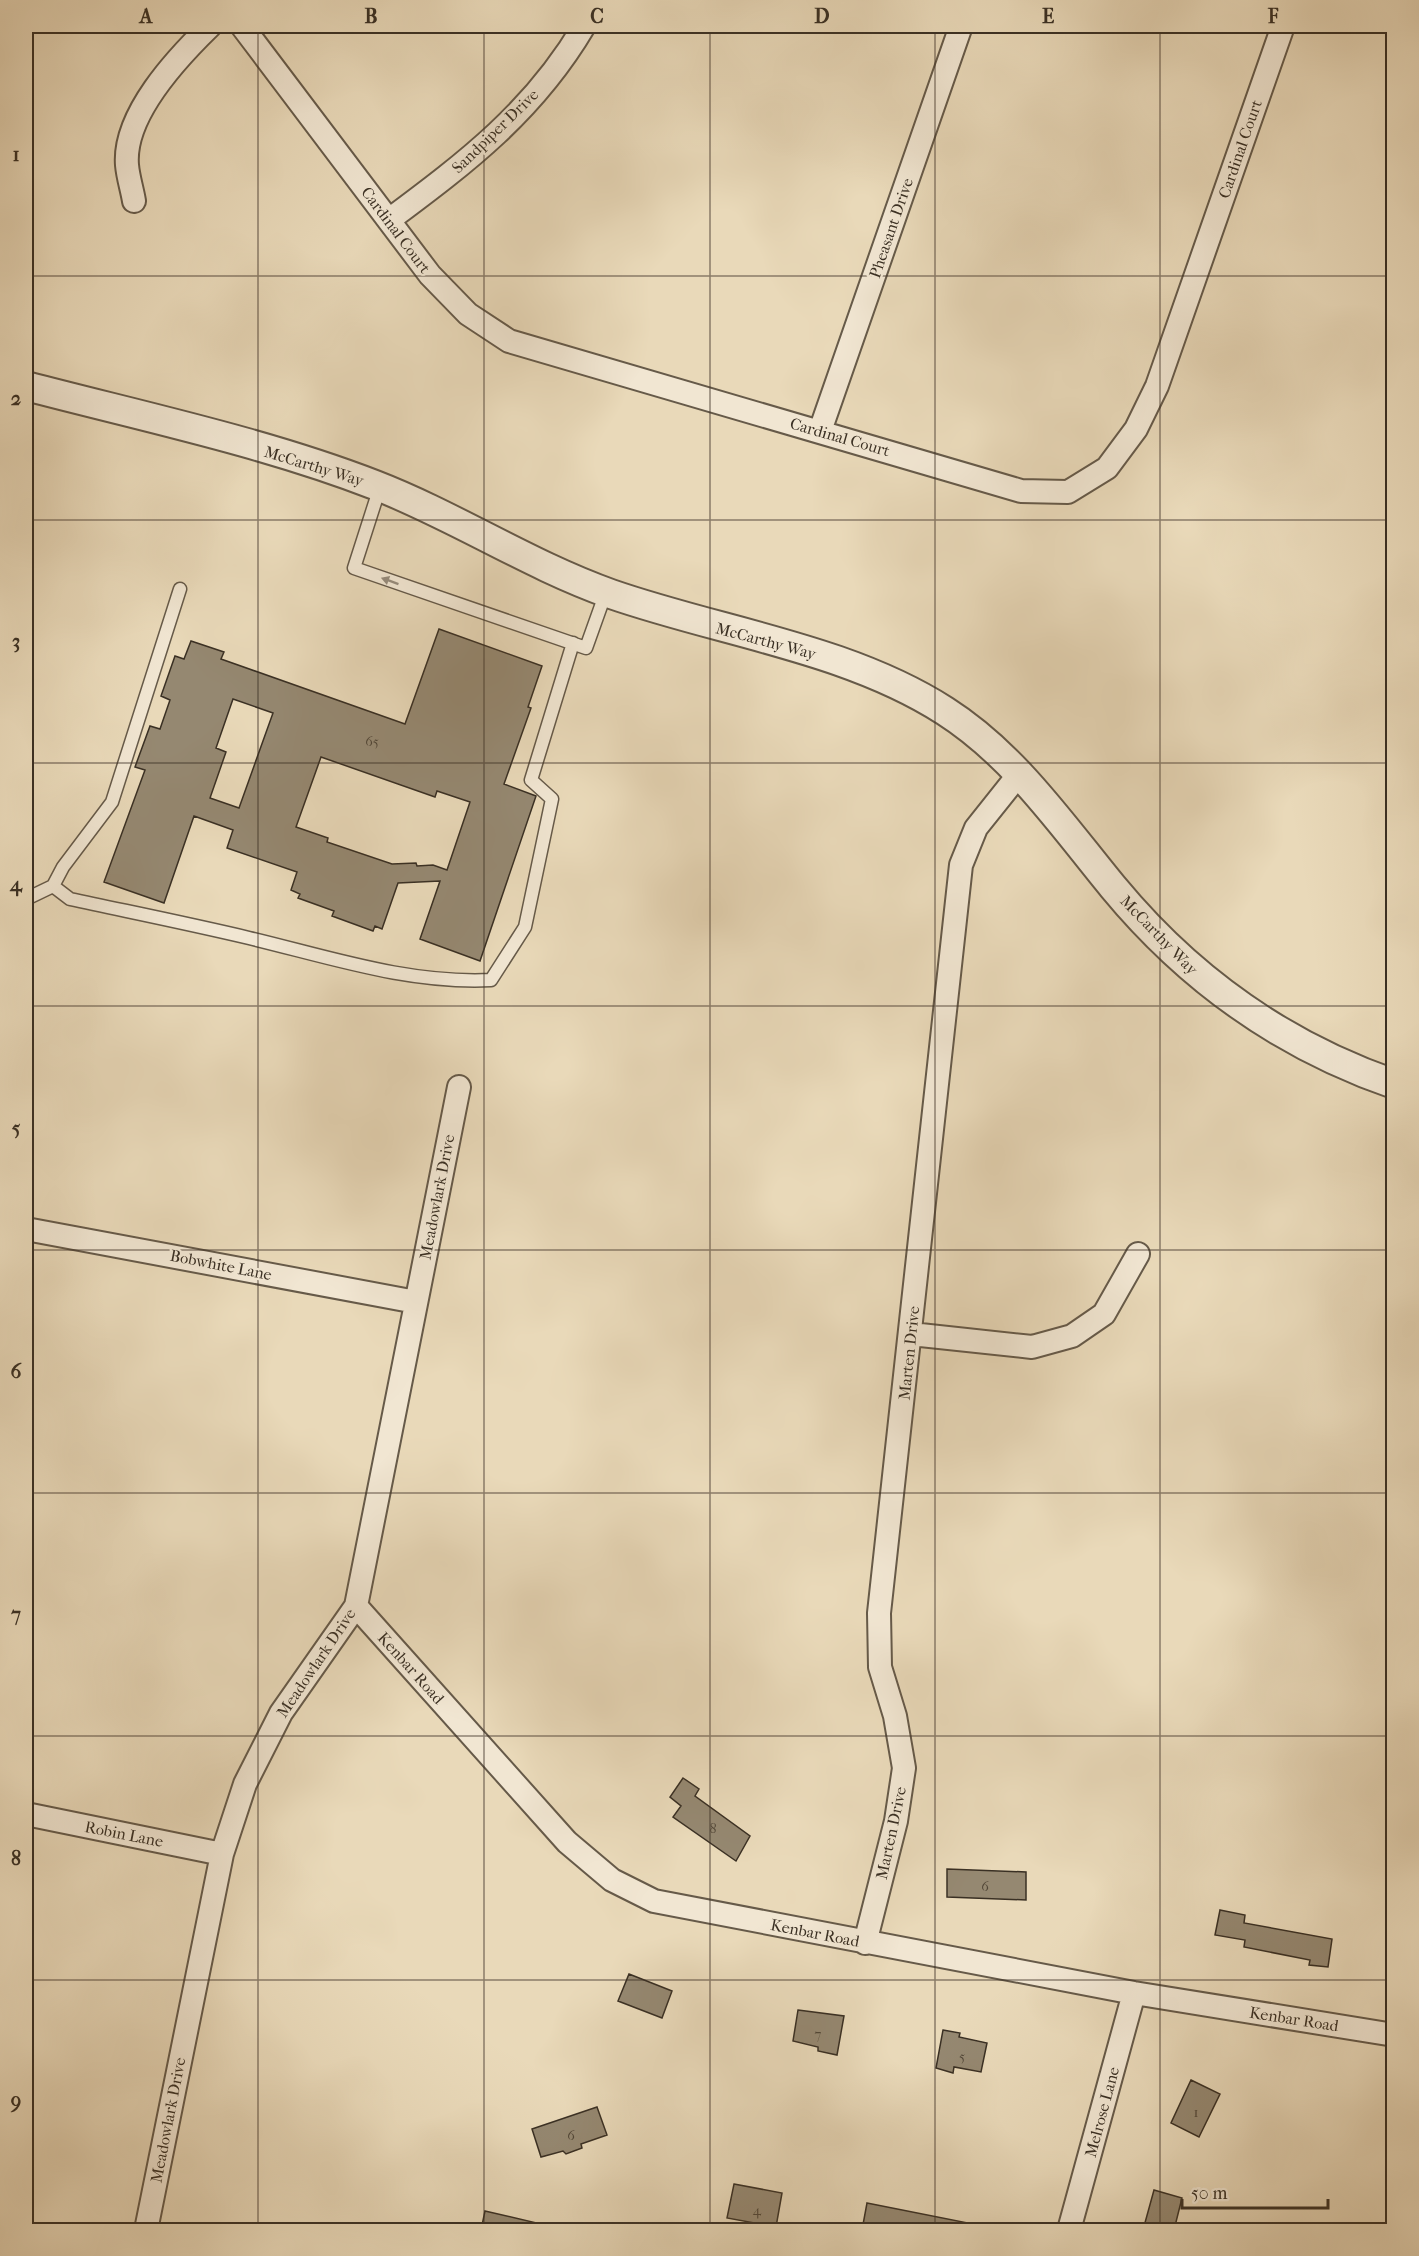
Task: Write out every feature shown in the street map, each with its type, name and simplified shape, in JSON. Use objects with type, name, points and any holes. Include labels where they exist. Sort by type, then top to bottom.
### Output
[{"type":"street","points":[[134,201],[127,163],[132,130],[155,89],[190,46],[210,26]]},
{"type":"street","name":"Cardinal Court","points":[[242,26],[430,274],[468,314],[509,341],[1021,491],[1068,492],[1107,468],[1136,429],[1157,386],[1283,26]]},
{"type":"street","name":"Sandpiper Drive","points":[[389,220],[461,166],[533,100],[584,26]]},
{"type":"street","name":"Pheasant Drive","points":[[820,431],[961,26]]},
{"type":"street","name":"McCarthy Way","points":[[26,386],[306,462],[380,487],[606,592],[703,623],[828,658],[895,683],[947,712],[1019,774],[1137,914],[1210,985],[1294,1042],[1336,1062],[1394,1084]]},
{"type":"street","name":"Marten Drive","points":[[865,1943],[896,1821],[904,1768],[895,1716],[880,1667],[879,1613],[961,865],[976,828],[1019,774]]},
{"type":"street","name":"Meadowlark Drive","points":[[146,2230],[222,1854],[245,1784],[281,1713],[356,1606],[459,1087]]},
{"type":"street","name":"Bobwhite Lane","points":[[26,1229],[416,1302]]},
{"type":"street","points":[[911,1334],[1032,1347],[1072,1336],[1104,1314],[1138,1254]]},
{"type":"street","name":"Kenbar Road","points":[[356,1606],[567,1842],[612,1880],[654,1900],[865,1943],[1134,1993],[1394,2035]]},
{"type":"street","name":"Robin Lane","points":[[26,1814],[222,1854]]},
{"type":"street","name":"Melrose Lane","points":[[1069,2230],[1134,1993]]},
{"type":"lane","points":[[380,487],[354,568],[586,648],[606,592]]},
{"type":"lane","points":[[26,899],[54,885],[63,867],[112,802],[180,589]]},
{"type":"lane","points":[[54,885],[70,899],[248,938],[390,974],[459,982],[491,980],[525,927],[552,799],[531,780],[573,643]]},
{"type":"building","points":[[439,629],[542,666],[528,707],[531,708],[504,784],[536,796],[480,961],[420,939],[440,881],[398,883],[382,929],[375,926],[373,931],[332,916],[334,911],[298,898],[300,894],[291,890],[297,872],[227,848],[233,830],[194,816],[164,903],[104,882],[145,770],[135,767],[150,726],[160,729],[170,700],[161,696],[175,656],[184,659],[191,641],[224,652],[221,659],[405,724]],"holes":[[[233,699],[273,713],[239,808],[210,798],[226,752],[216,748]],[[321,757],[435,797],[437,791],[470,802],[447,870],[433,865],[417,866],[416,863],[392,864],[327,842],[328,838],[296,827]]]},
{"type":"building","points":[[683,1778],[699,1789],[695,1796],[750,1836],[736,1861],[673,1817],[681,1806],[670,1797]]},
{"type":"building","points":[[947,1869],[1026,1872],[1026,1900],[947,1897]]},
{"type":"building","points":[[1220,1910],[1245,1915],[1244,1923],[1332,1939],[1328,1967],[1309,1965],[1310,1960],[1244,1947],[1245,1940],[1215,1935]]},
{"type":"building","points":[[629,1974],[672,1991],[662,2018],[618,2001]]},
{"type":"building","points":[[798,2010],[844,2016],[837,2055],[818,2051],[818,2047],[793,2041]]},
{"type":"building","points":[[943,2030],[960,2033],[959,2037],[987,2043],[981,2072],[954,2067],[953,2073],[936,2068]]},
{"type":"building","points":[[1191,2080],[1220,2094],[1199,2137],[1171,2123]]},
{"type":"building","points":[[597,2107],[607,2135],[581,2144],[582,2148],[566,2154],[563,2151],[541,2157],[532,2129]]},
{"type":"building","points":[[734,2184],[782,2193],[776,2227],[727,2218]]},
{"type":"building","points":[[1154,2190],[1182,2198],[1174,2230],[1143,2230]]},
{"type":"building","points":[[867,2203],[968,2223],[967,2230],[862,2230]]},
{"type":"building","points":[[485,2211],[541,2224],[541,2230],[481,2230]]}]
